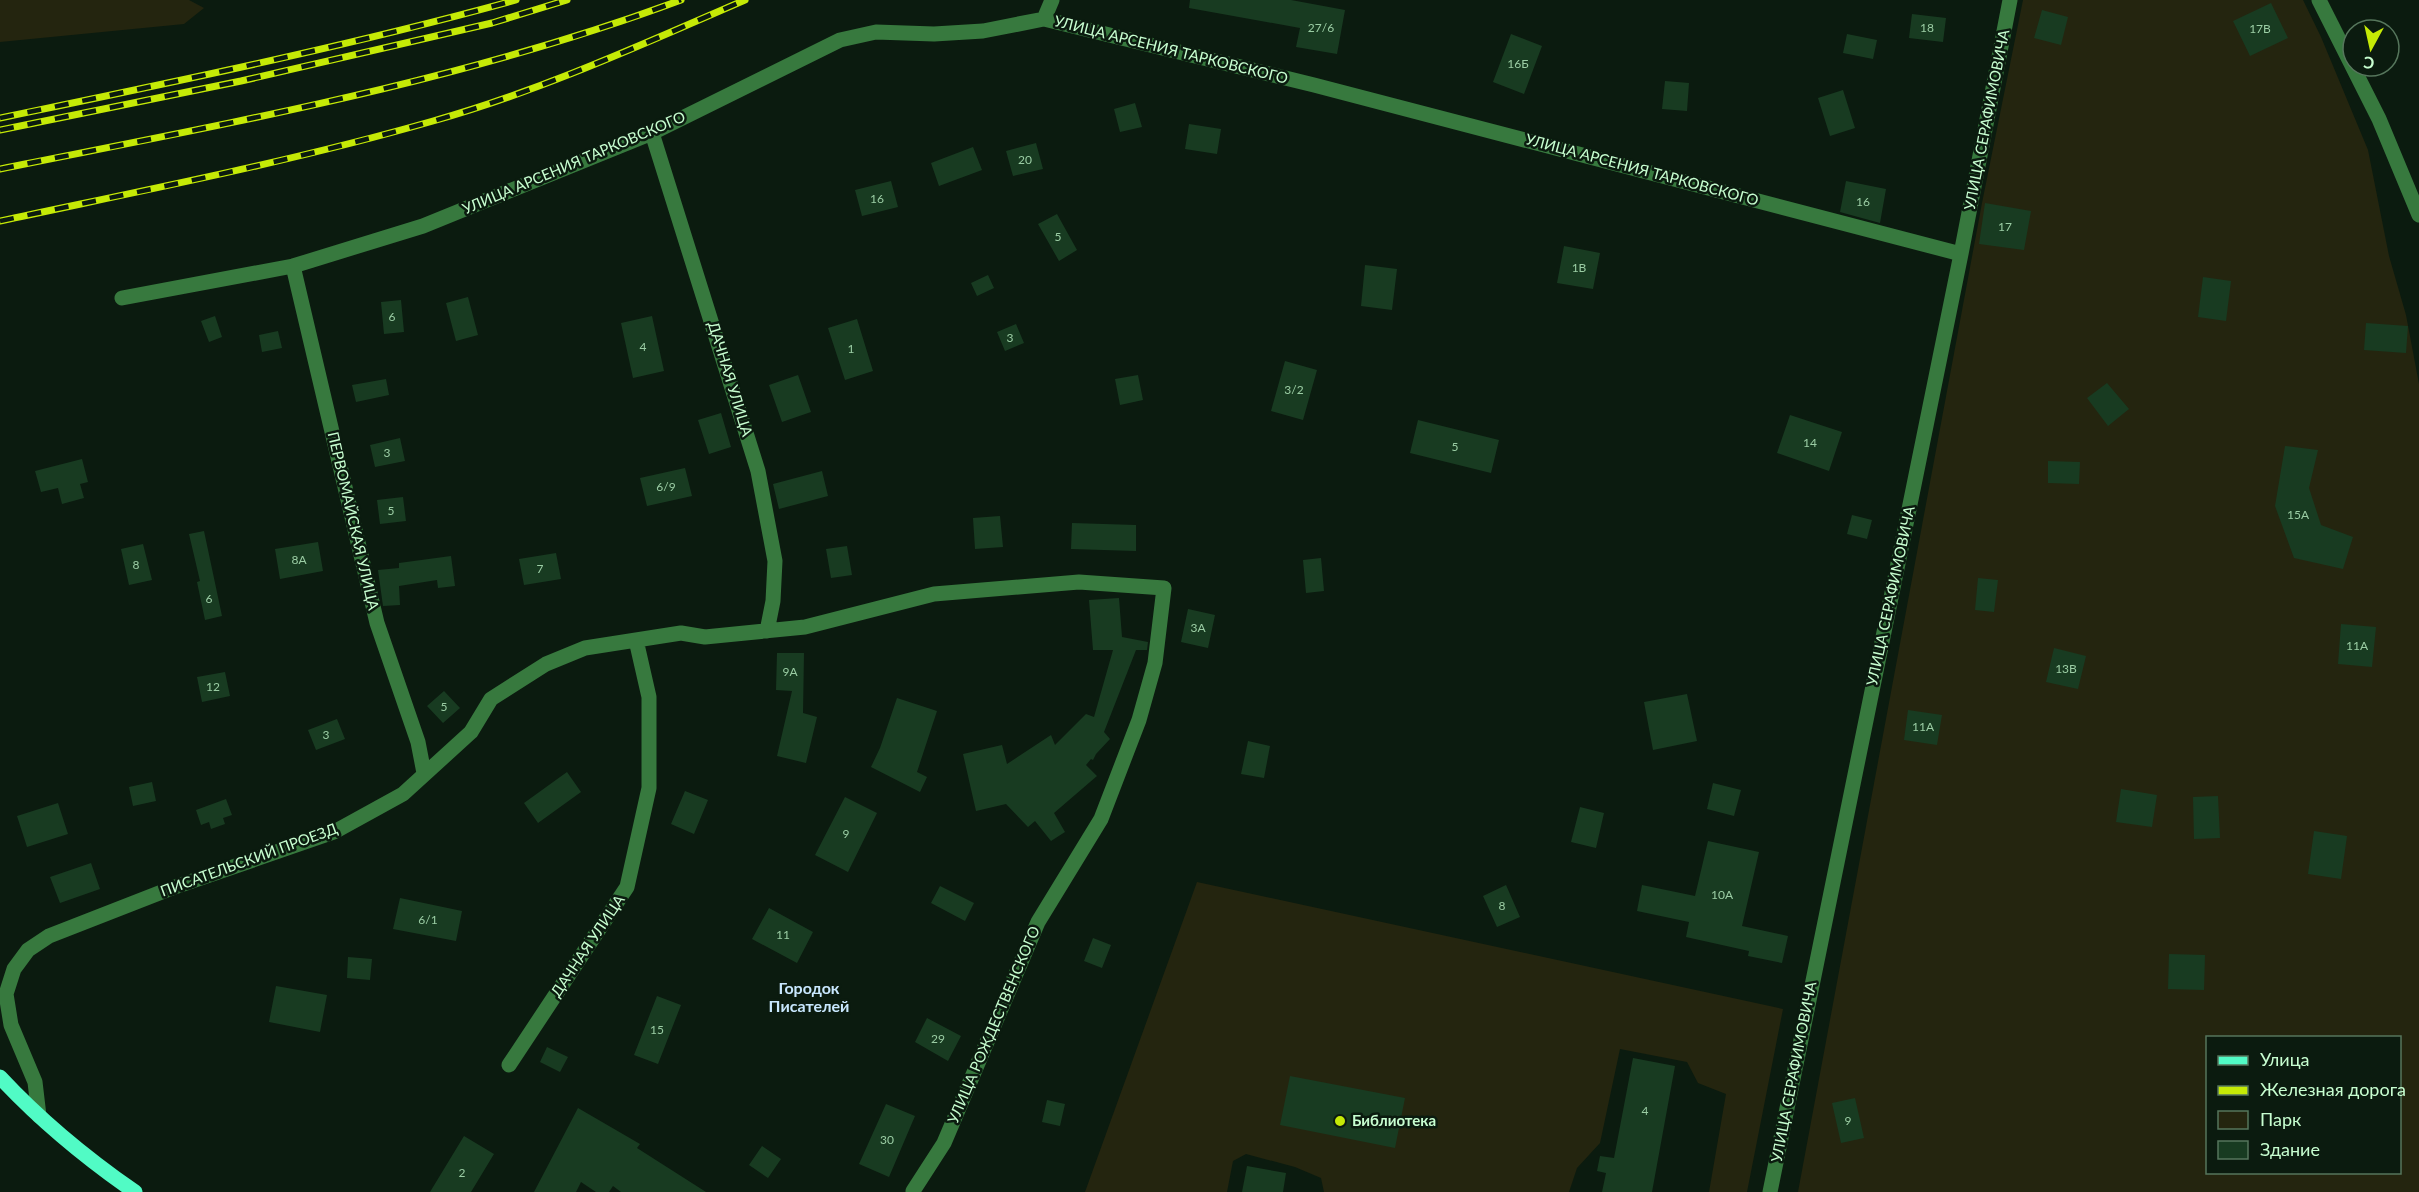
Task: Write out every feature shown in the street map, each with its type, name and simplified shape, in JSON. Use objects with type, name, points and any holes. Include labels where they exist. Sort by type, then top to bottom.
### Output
[{"type":"main road","points":[[0,1077],[39,1116],[100,1168],[135,1192]]},
{"type":"street","points":[[1044,19],[1052,0]]},
{"type":"street","name":"УЛИЦА СЕРАФИМОВИЧА","points":[[1770,1192],[1961,254],[2010,0]]},
{"type":"street","points":[[2319,0],[2379,119],[2419,215]]},
{"type":"street","name":"УЛИЦА АРСЕНИЯ ТАРКОВСКОГО","points":[[122,298],[293,266],[423,226],[652,133],[840,40],[876,32],[934,34],[983,32],[1044,19],[1314,85],[1961,254]]},
{"type":"street","name":"ДАЧНАЯ УЛИЦА","points":[[652,133],[758,471],[775,561],[773,601],[767,631]]},
{"type":"street","name":"ПЕРВОМАЙСКАЯ УЛИЦА","points":[[293,266],[377,623],[418,742],[424,773]]},
{"type":"street","name":"ПИСАТЕЛЬСКИЙ ПРОЕЗД","points":[[39,1116],[35,1082],[11,1025],[6,994],[14,969],[28,950],[49,936],[172,888],[334,832],[403,795],[424,773],[471,732],[491,699],[546,664],[585,648],[636,639],[681,633],[705,637],[805,627],[934,594],[1079,582],[1164,588]]},
{"type":"street","name":"УЛИЦА РОЖДЕСТВЕНСКОГО","points":[[913,1191],[944,1143],[1038,922],[1101,819],[1139,720],[1155,663],[1164,588]]},
{"type":"street","name":"ДАЧНАЯ УЛИЦА","points":[[509,1065],[627,887],[649,788],[649,697],[636,639]]},
{"type":"green space","points":[[0,0],[189,0],[204,8],[184,24],[0,42]]},
{"type":"green space","points":[[2023,0],[2303,0],[2321,37],[2368,150],[2389,256],[2406,315],[2419,384],[2419,1192],[1798,1192],[1982,203]]},
{"type":"green space","points":[[1197,882],[1783,1009],[1747,1192],[1709,1192],[1726,1094],[1698,1083],[1687,1062],[1620,1049],[1600,1143],[1577,1168],[1569,1192],[1324,1192],[1321,1178],[1295,1167],[1246,1154],[1233,1161],[1227,1192],[1085,1192]]},
{"type":"building","points":[[1190,0],[1291,0],[1345,10],[1337,54],[1296,47],[1300,28],[1189,8]]},
{"type":"building","points":[[2271,3],[2288,38],[2250,56],[2233,21]]},
{"type":"building","points":[[2042,10],[2068,17],[2061,45],[2034,38]]},
{"type":"building","points":[[1912,14],[1946,18],[1943,42],[1909,38]]},
{"type":"building","points":[[1511,34],[1542,46],[1524,94],[1493,82]]},
{"type":"building","points":[[1847,34],[1877,40],[1873,59],[1843,53]]},
{"type":"building","points":[[1665,81],[1689,83],[1687,111],[1662,109]]},
{"type":"building","points":[[1843,90],[1855,128],[1830,136],[1818,98]]},
{"type":"building","points":[[1135,103],[1142,127],[1120,132],[1114,109]]},
{"type":"building","points":[[1189,124],[1221,129],[1217,154],[1185,149]]},
{"type":"building","points":[[1036,143],[1043,169],[1013,176],[1006,151]]},
{"type":"building","points":[[973,147],[982,170],[939,186],[931,163]]},
{"type":"building","points":[[891,181],[898,207],[862,216],[855,190]]},
{"type":"building","points":[[1846,181],[1886,189],[1880,223],[1840,212]]},
{"type":"building","points":[[1985,203],[2031,211],[2024,250],[1979,244]]},
{"type":"building","points":[[1057,214],[1077,250],[1059,261],[1038,224]]},
{"type":"building","points":[[1564,246],[1600,253],[1593,289],[1557,283]]},
{"type":"building","points":[[1365,265],[1397,269],[1392,310],[1361,306]]},
{"type":"building","points":[[988,275],[994,288],[977,296],[971,283]]},
{"type":"building","points":[[2203,277],[2231,281],[2226,321],[2198,317]]},
{"type":"building","points":[[468,297],[478,335],[456,341],[446,303]]},
{"type":"building","points":[[401,300],[404,332],[384,334],[381,302]]},
{"type":"building","points":[[215,316],[222,337],[209,342],[201,321]]},
{"type":"building","points":[[652,316],[664,371],[633,378],[621,323]]},
{"type":"building","points":[[857,319],[873,371],[845,380],[828,328]]},
{"type":"building","points":[[2366,323],[2408,326],[2406,353],[2364,350]]},
{"type":"building","points":[[1016,324],[1024,343],[1005,351],[997,332]]},
{"type":"building","points":[[278,331],[282,348],[262,352],[259,335]]},
{"type":"building","points":[[1285,361],[1317,370],[1303,420],[1271,411]]},
{"type":"building","points":[[798,375],[811,412],[782,422],[769,385]]},
{"type":"building","points":[[1138,375],[1143,400],[1120,405],[1115,379]]},
{"type":"building","points":[[386,379],[389,395],[356,402],[352,385]]},
{"type":"building","points":[[2107,383],[2129,409],[2108,426],[2087,398]]},
{"type":"building","points":[[721,413],[731,447],[709,454],[698,420]]},
{"type":"building","points":[[1790,415],[1842,432],[1829,471],[1777,453]]},
{"type":"building","points":[[1418,420],[1499,440],[1491,473],[1410,453]]},
{"type":"building","points":[[400,438],[405,461],[375,467],[370,445]]},
{"type":"building","points":[[2285,446],[2318,450],[2309,488],[2321,525],[2353,537],[2343,569],[2294,558],[2275,506]]},
{"type":"building","points":[[82,459],[88,482],[80,484],[84,498],[62,504],[58,488],[41,492],[35,471]]},
{"type":"building","points":[[2048,461],[2080,462],[2079,484],[2048,483]]},
{"type":"building","points":[[685,468],[692,496],[647,506],[640,478]]},
{"type":"building","points":[[822,471],[828,496],[779,509],[773,484]]},
{"type":"building","points":[[403,497],[406,521],[380,524],[377,500]]},
{"type":"building","points":[[1852,515],[1872,520],[1867,539],[1847,534]]},
{"type":"building","points":[[1000,516],[1003,547],[975,549],[973,518]]},
{"type":"building","points":[[1072,523],[1136,525],[1136,551],[1071,549]]},
{"type":"building","points":[[204,531],[222,616],[205,620],[197,582],[200,581],[189,534]]},
{"type":"building","points":[[318,542],[323,571],[280,579],[275,549]]},
{"type":"building","points":[[143,544],[152,580],[129,585],[121,549]]},
{"type":"building","points":[[847,546],[852,575],[831,578],[826,549]]},
{"type":"building","points":[[556,553],[561,579],[524,585],[519,559]]},
{"type":"building","points":[[451,556],[455,586],[438,588],[437,580],[399,586],[400,605],[383,606],[378,570],[399,568],[399,563]]},
{"type":"building","points":[[1321,558],[1324,591],[1306,593],[1303,560]]},
{"type":"building","points":[[1978,578],[1998,580],[1994,612],[1975,610]]},
{"type":"building","points":[[1119,598],[1122,637],[1148,642],[1147,650],[1136,650],[1104,732],[1110,739],[1086,765],[1097,776],[1054,813],[1065,832],[1051,841],[1035,821],[1028,827],[1006,804],[976,811],[963,754],[1002,745],[1007,764],[1051,735],[1055,745],[1086,714],[1094,717],[1113,650],[1093,650],[1089,600]]},
{"type":"building","points":[[1188,609],[1215,615],[1208,648],[1181,642]]},
{"type":"building","points":[[2341,624],[2376,627],[2372,667],[2338,664]]},
{"type":"building","points":[[2054,648],[2086,656],[2078,689],[2046,682]]},
{"type":"building","points":[[777,653],[804,653],[803,713],[817,717],[806,763],[777,756],[792,691],[776,690]]},
{"type":"building","points":[[225,672],[230,696],[202,702],[197,677]]},
{"type":"building","points":[[444,691],[460,708],[443,723],[427,706]]},
{"type":"building","points":[[1687,694],[1697,741],[1653,750],[1644,702]]},
{"type":"building","points":[[897,698],[937,711],[917,772],[927,777],[920,792],[871,767]]},
{"type":"building","points":[[1908,710],[1942,715],[1937,745],[1904,740]]},
{"type":"building","points":[[337,719],[345,739],[316,750],[308,730]]},
{"type":"building","points":[[1248,741],[1270,746],[1264,778],[1241,774]]},
{"type":"building","points":[[567,772],[581,792],[538,823],[524,803]]},
{"type":"building","points":[[152,782],[156,801],[133,806],[129,787]]},
{"type":"building","points":[[1713,783],[1741,790],[1734,816],[1707,809]]},
{"type":"building","points":[[2121,789],[2157,795],[2152,827],[2116,822]]},
{"type":"building","points":[[685,791],[708,800],[694,834],[671,824]]},
{"type":"building","points":[[2218,796],[2220,838],[2194,839],[2193,797]]},
{"type":"building","points":[[845,797],[877,813],[848,872],[815,855]]},
{"type":"building","points":[[226,799],[232,815],[223,818],[225,824],[211,829],[209,822],[201,825],[196,810]]},
{"type":"building","points":[[58,803],[68,834],[27,847],[17,816]]},
{"type":"building","points":[[1580,807],[1604,813],[1596,848],[1571,842]]},
{"type":"building","points":[[2314,831],[2347,836],[2341,879],[2308,874]]},
{"type":"building","points":[[1708,841],[1759,852],[1742,926],[1788,936],[1782,963],[1748,956],[1749,951],[1686,937],[1689,922],[1637,911],[1642,885],[1695,896]]},
{"type":"building","points":[[91,863],[100,889],[60,903],[50,877]]},
{"type":"building","points":[[1506,885],[1520,917],[1497,927],[1483,896]]},
{"type":"building","points":[[940,886],[974,903],[965,921],[931,903]]},
{"type":"building","points":[[400,898],[462,911],[456,941],[393,929]]},
{"type":"building","points":[[769,908],[813,932],[797,963],[752,939]]},
{"type":"building","points":[[1093,938],[1111,945],[1102,968],[1084,961]]},
{"type":"building","points":[[2169,954],[2205,955],[2204,990],[2168,989]]},
{"type":"building","points":[[348,957],[372,959],[370,980],[347,978]]},
{"type":"building","points":[[276,986],[327,995],[320,1032],[269,1022]]},
{"type":"building","points":[[657,996],[681,1005],[658,1064],[634,1055]]},
{"type":"building","points":[[927,1018],[961,1036],[948,1061],[915,1042]]},
{"type":"building","points":[[547,1047],[568,1057],[560,1072],[540,1062]]},
{"type":"building","points":[[1633,1058],[1675,1066],[1652,1192],[1602,1192],[1606,1173],[1597,1171],[1600,1156],[1614,1158]]},
{"type":"building","points":[[1290,1076],[1405,1098],[1395,1148],[1280,1125]]},
{"type":"building","points":[[1855,1098],[1864,1138],[1841,1143],[1832,1103]]},
{"type":"building","points":[[1047,1100],[1065,1104],[1060,1126],[1042,1122]]},
{"type":"building","points":[[886,1104],[915,1116],[889,1177],[859,1164]]},
{"type":"building","points":[[578,1108],[640,1144],[637,1148],[706,1192],[621,1192],[613,1186],[609,1192],[596,1192],[581,1182],[576,1192],[534,1192]]},
{"type":"building","points":[[464,1136],[494,1154],[471,1192],[430,1192]]},
{"type":"building","points":[[762,1146],[781,1159],[768,1178],[749,1165]]},
{"type":"building","points":[[1247,1166],[1286,1173],[1283,1192],[1242,1192]]},
{"type":"railway","points":[[0,118],[324,48],[516,0]]},
{"type":"railway","points":[[0,130],[241,81],[492,23],[567,0]]},
{"type":"railway","points":[[0,169],[258,117],[429,77],[514,55],[681,0]]},
{"type":"railway","points":[[0,221],[163,187],[433,121],[552,81],[745,0]]},
{"type":"place","name":"Библиотека","points":[[1340,1121]]},
{"type":"district","name":"Городок Писателей","points":[[809,997]]}]
